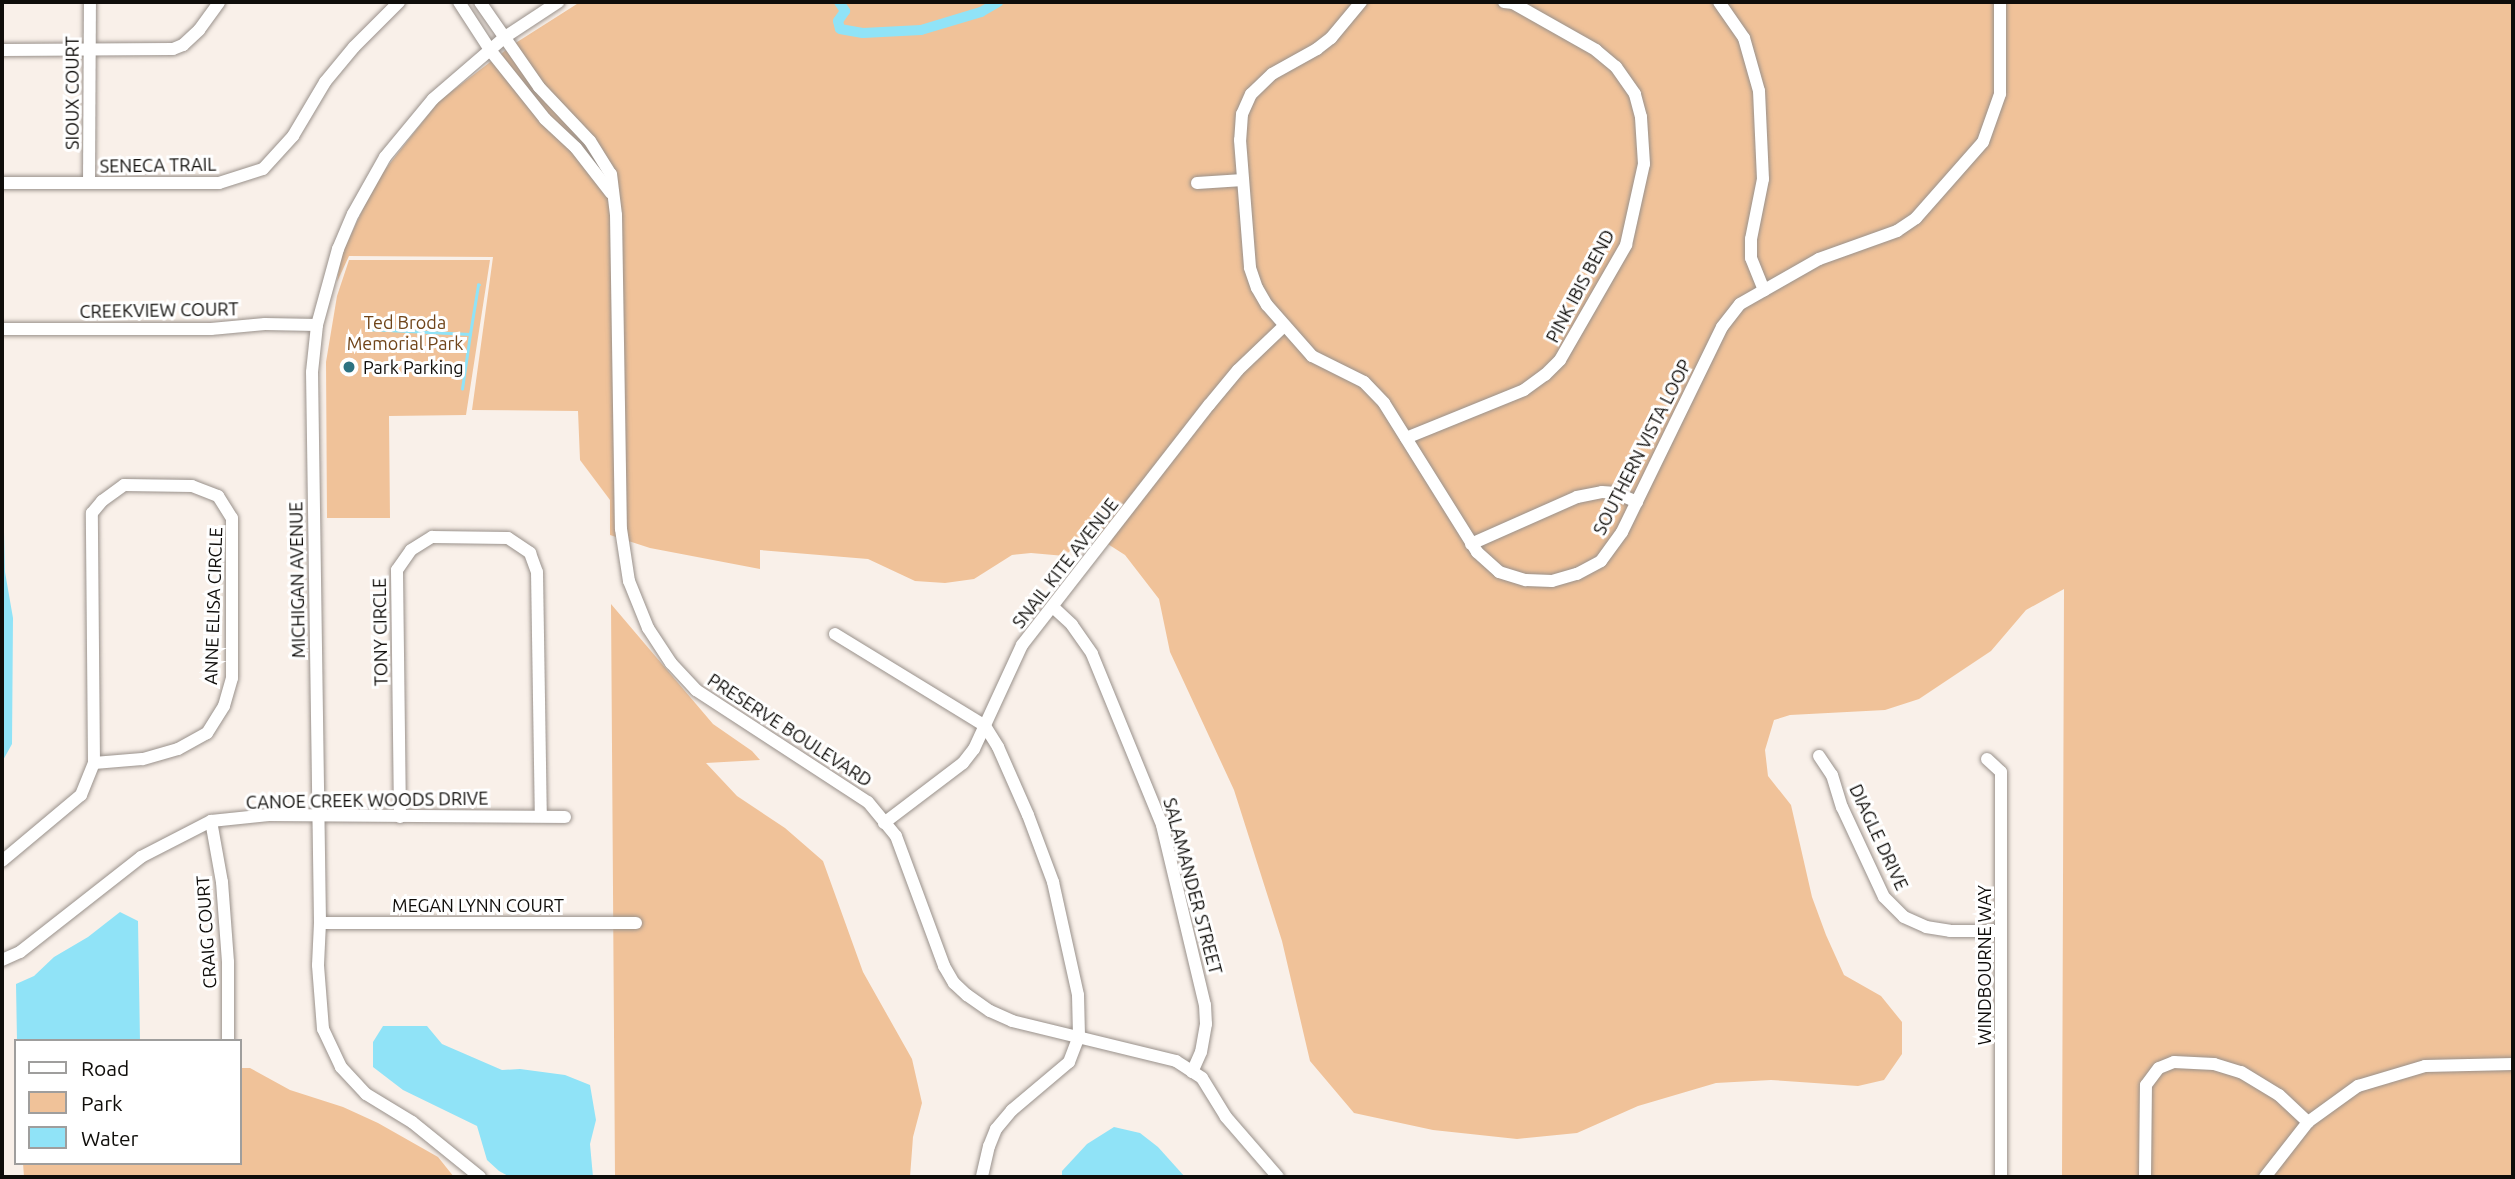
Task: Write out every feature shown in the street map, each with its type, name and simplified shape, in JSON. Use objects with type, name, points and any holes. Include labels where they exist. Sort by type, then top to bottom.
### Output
[{"type":"street","name":"SIOUX COURT","points":[[89,183],[90,2]]},
{"type":"street","points":[[2,50],[173,49],[183,45],[199,30],[219,2]]},
{"type":"street","name":"SENECA TRAIL","points":[[2,183],[219,183],[264,169],[293,136],[325,82],[354,47],[399,2]]},
{"type":"street","name":"PRESERVE BOULEVARD","points":[[459,2],[490,50],[545,119],[576,148],[611,193]]},
{"type":"street","name":"PRESERVE BOULEVARD","points":[[480,2],[539,87],[606,162],[611,174],[611,193],[616,215],[621,529],[629,581],[648,628],[671,663],[696,690],[744,724],[837,780],[868,802],[896,836],[944,966],[954,983],[990,1011],[1012,1021],[1148,1052],[1176,1061],[1202,1078],[1226,1117],[1278,1177]]},
{"type":"street","name":"MICHIGAN AVENUE","points":[[480,1177],[412,1122],[366,1094],[341,1067],[323,1029],[318,965],[320,923],[312,372],[317,326],[338,249],[358,204],[385,157],[433,99],[505,37],[558,2]]},
{"type":"street","name":"SOUTHERN VISTA LOOP","points":[[1361,2],[1331,38],[1317,50],[1272,74],[1251,94],[1242,114],[1243,180],[1250,268],[1257,288],[1284,326],[1312,356],[1364,382],[1384,403],[1471,544],[1499,572],[1525,580],[1552,581],[1577,574],[1601,561],[1622,532],[1722,327],[1740,304],[1819,259],[1897,231],[1916,218],[1983,142],[1994,119],[2000,94],[2000,2]]},
{"type":"street","name":"PINK IBIS BEND","points":[[1406,438],[1524,390],[1545,375],[1560,359],[1626,246],[1644,164],[1641,117],[1635,94],[1616,67],[1596,50],[1513,3],[1504,2]]},
{"type":"street","points":[[1719,2],[1744,38],[1759,91],[1763,179],[1751,239],[1751,258],[1764,290]]},
{"type":"street","points":[[1197,183],[1243,180]]},
{"type":"street","name":"CREEKVIEW COURT","points":[[2,329],[211,329],[265,324],[317,326]]},
{"type":"street","name":"SNAIL KITE AVENUE","points":[[884,823],[963,763],[974,749],[1022,645],[1217,396],[1284,326]]},
{"type":"street","name":"ANNE ELISA CIRCLE","points":[[2,861],[81,795],[94,763],[92,513],[102,501],[124,485],[192,486],[218,496],[232,518],[232,678],[224,706],[207,733],[178,749],[142,759],[94,763]]},
{"type":"street","points":[[1471,544],[1577,497],[1609,492],[1637,502]]},
{"type":"street","name":"TONY CIRCLE","points":[[400,817],[397,569],[411,550],[432,537],[508,538],[530,553],[537,572],[541,816]]},
{"type":"street","name":"SALAMANDER STREET","points":[[1053,607],[1072,625],[1092,654],[1162,825],[1205,1004],[1203,1043],[1192,1072]]},
{"type":"street","points":[[835,634],[985,726],[998,747],[1028,815],[1053,882],[1078,995],[1079,1036],[1069,1062],[1012,1110],[996,1129],[982,1177]]},
{"type":"street","name":"DIAGLE DRIVE","points":[[1819,756],[1832,775],[1842,807],[1884,897],[1904,917],[1926,927],[1950,931],[2001,930]]},
{"type":"street","name":"WINDBOURNE WAY","points":[[1987,759],[2001,772],[2001,1177]]},
{"type":"street","name":"CANOE CREEK WOODS DRIVE","points":[[2,960],[20,952],[141,857],[211,821],[269,815],[565,817]]},
{"type":"street","name":"CRAIG COURT","points":[[211,821],[222,883],[228,962],[229,1039]]},
{"type":"street","name":"MEGAN LYNN COURT","points":[[320,923],[636,923]]},
{"type":"street","points":[[2145,1177],[2146,1085],[2159,1068],[2174,1062],[2214,1064],[2241,1072],[2279,1095],[2308,1122]]},
{"type":"street","points":[[2264,1177],[2308,1122],[2358,1086],[2387,1075],[2425,1066],[2513,1064]]},
{"type":"green space","points":[[580,2],[2513,2],[2513,1177],[2062,1177],[2064,589],[2026,610],[1991,651],[1919,699],[1885,710],[1790,715],[1774,720],[1765,750],[1768,776],[1791,805],[1812,897],[1826,935],[1844,975],[1881,996],[1902,1022],[1902,1054],[1884,1080],[1858,1086],[1771,1080],[1716,1083],[1638,1106],[1577,1133],[1517,1139],[1433,1130],[1354,1113],[1310,1061],[1282,941],[1234,790],[1170,652],[1159,599],[1125,555],[1089,532],[1065,556],[1031,553],[1012,555],[974,579],[945,583],[915,581],[868,559],[760,550],[760,569],[650,548],[610,535],[610,500],[580,460],[578,411],[472,410],[493,257],[349,256],[337,282],[341,256],[376,181],[439,101],[514,44]]},
{"type":"green space","name":"Ted Broda Memorial Park","points":[[349,260],[490,260],[466,415],[389,416],[390,518],[327,518],[326,362],[337,296]]},
{"type":"green space","points":[[611,604],[713,724],[752,751],[760,760],[706,763],[737,796],[785,828],[823,861],[863,972],[912,1059],[922,1103],[913,1137],[910,1177],[615,1177]]},
{"type":"green space","points":[[242,1068],[250,1068],[290,1090],[343,1107],[378,1123],[438,1157],[454,1177],[24,1177],[23,1165],[242,1165]]},
{"type":"water","points":[[2,450],[5,572],[13,618],[12,744],[2,762]]},
{"type":"water","points":[[120,912],[138,921],[140,1039],[17,1039],[16,984],[34,976],[54,957],[88,937]]},
{"type":"water","points":[[383,1026],[427,1026],[442,1044],[502,1070],[520,1069],[565,1075],[590,1085],[596,1120],[590,1144],[593,1177],[510,1177],[499,1171],[487,1160],[477,1126],[403,1090],[373,1067],[373,1042]]},
{"type":"water","points":[[1114,1127],[1140,1133],[1158,1147],[1185,1177],[1062,1177],[1062,1171],[1087,1144]]},
{"type":"waterway","points":[[839,2],[845,11],[838,21],[840,29],[863,33],[921,30],[981,12],[998,2]]},
{"type":"waterway","points":[[366,329],[470,334],[480,285]]},
{"type":"waterway","points":[[462,389],[470,334]]},
{"type":"place","name":"Park Parking","points":[[349,367]]}]
